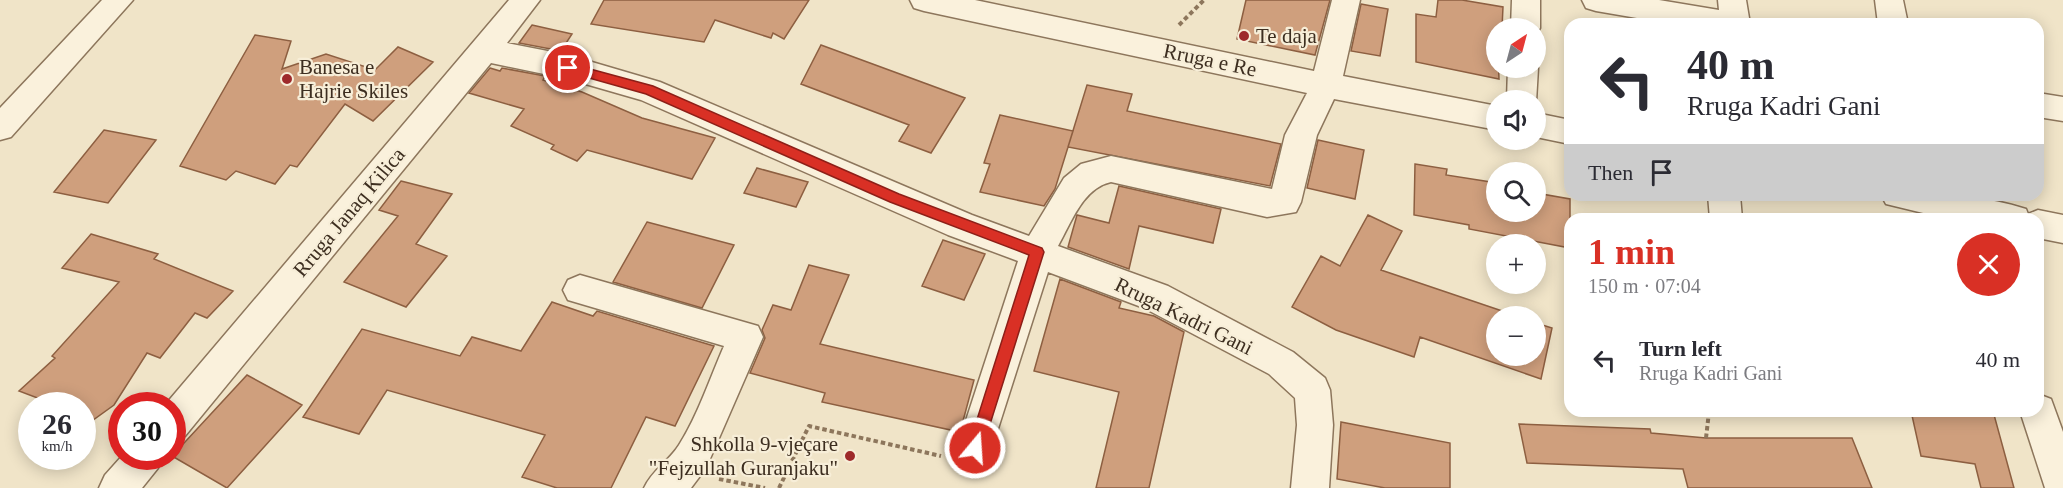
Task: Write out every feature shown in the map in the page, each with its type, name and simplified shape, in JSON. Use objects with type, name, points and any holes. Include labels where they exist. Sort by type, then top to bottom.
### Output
[{"type":"street","points":[[0,128],[119,0]]},
{"type":"street","name":"Rruga Janaq Kilica","points":[[186,407],[526,0]]},
{"type":"street","name":"Rruga e Re","points":[[924,0],[1051,13],[1326,85],[1486,116]]},
{"type":"street","points":[[961,453],[1037,252],[1075,187],[1092,172],[1111,169],[1266,203],[1284,202],[1301,135],[1326,85],[1346,0]]},
{"type":"street","points":[[1525,18],[1526,0]]},
{"type":"street","points":[[1596,0],[1700,18]]},
{"type":"street","points":[[1732,0],[1734,18]]},
{"type":"street","points":[[1888,0],[1892,18]]},
{"type":"street","name":"Rruga Kadri Gani","points":[[484,50],[568,68],[649,90],[895,198],[1156,297],[1281,363],[1312,390],[1315,425],[1310,488]]},
{"type":"street","points":[[2044,106],[2063,110]]},
{"type":"street","points":[[1546,127],[1564,131]]},
{"type":"street","points":[[1927,201],[1965,213]]},
{"type":"street","points":[[2044,225],[2063,229]]},
{"type":"street","points":[[580,290],[746,337],[693,456],[680,474],[663,488]]},
{"type":"street","points":[[2040,417],[2063,486]]},
{"type":"street","points":[[118,488],[133,470]]},
{"type":"path","points":[[1177,27],[1203,0]]},
{"type":"path","points":[[1706,438],[1708,417]]},
{"type":"path","points":[[778,488],[809,426],[961,453]]},
{"type":"path","points":[[744,486],[765,488]]},
{"type":"building","points":[[604,0],[809,0],[784,39],[773,33],[771,38],[715,20],[704,42],[591,24]]},
{"type":"building","points":[[1246,0],[1330,0],[1315,55],[1237,39]]},
{"type":"building","points":[[1438,0],[1462,0],[1503,7],[1502,18],[1486,18],[1486,76],[1416,62],[1416,14],[1436,17]]},
{"type":"building","points":[[1361,4],[1388,9],[1380,56],[1351,51]]},
{"type":"building","points":[[532,25],[572,34],[561,51],[519,43]]},
{"type":"building","points":[[255,35],[291,41],[282,69],[326,54],[375,70],[398,47],[433,62],[373,121],[345,104],[297,167],[290,165],[275,184],[236,171],[226,180],[180,166]]},
{"type":"building","points":[[821,45],[965,98],[931,153],[899,141],[909,125],[801,84]]},
{"type":"building","points":[[490,68],[545,76],[543,80],[582,92],[642,118],[715,138],[692,179],[587,150],[577,161],[551,149],[554,145],[511,126],[524,109],[469,93]]},
{"type":"building","points":[[1087,85],[1132,94],[1127,111],[1281,144],[1270,186],[1068,147]]},
{"type":"building","points":[[1000,115],[1073,131],[1055,189],[1044,206],[980,192],[990,164],[984,163]]},
{"type":"building","points":[[104,130],[156,140],[108,203],[54,192]]},
{"type":"building","points":[[1318,140],[1364,150],[1355,199],[1307,188]]},
{"type":"building","points":[[1415,164],[1447,169],[1446,175],[1486,181],[1486,222],[1546,222],[1546,195],[1570,201],[1570,213],[1564,213],[1564,247],[1546,243],[1546,234],[1496,234],[1469,229],[1469,225],[1414,215]]},
{"type":"building","points":[[757,168],[808,182],[796,207],[744,193]]},
{"type":"building","points":[[401,181],[452,194],[416,244],[447,256],[406,307],[344,282],[398,216],[379,210]]},
{"type":"building","points":[[1119,186],[1221,209],[1213,243],[1139,226],[1129,269],[1068,247],[1077,215],[1109,223]]},
{"type":"building","points":[[1368,215],[1402,231],[1381,270],[1487,306],[1486,360],[1420,337],[1414,357],[1336,330],[1292,307],[1321,256],[1340,266]]},
{"type":"building","points":[[647,222],[734,245],[702,308],[613,282]]},
{"type":"building","points":[[91,234],[158,254],[154,259],[233,291],[207,318],[195,313],[160,358],[147,353],[122,392],[108,392],[108,409],[96,418],[96,392],[19,391],[55,358],[52,356],[119,282],[62,268]]},
{"type":"building","points":[[943,240],[985,254],[964,300],[922,286]]},
{"type":"building","points":[[809,265],[849,275],[820,344],[974,380],[960,432],[822,402],[825,393],[750,373],[765,338],[762,330],[773,305],[791,310]]},
{"type":"building","points":[[1060,279],[1121,302],[1119,308],[1154,316],[1184,332],[1149,488],[1096,488],[1119,392],[1034,371]]},
{"type":"building","points":[[552,302],[593,316],[597,311],[714,346],[675,426],[646,417],[611,488],[557,488],[522,477],[545,435],[387,390],[359,434],[303,417],[362,329],[460,356],[472,337],[521,351]]},
{"type":"building","points":[[1546,326],[1552,328],[1546,356]]},
{"type":"building","points":[[1504,366],[1544,366],[1541,379]]},
{"type":"building","points":[[247,375],[302,405],[227,488],[186,464],[186,441]]},
{"type":"building","points":[[1912,417],[1995,417],[2014,488],[1981,488],[1975,464],[1921,456]]},
{"type":"building","points":[[1341,422],[1450,443],[1450,488],[1385,488],[1337,479]]},
{"type":"building","points":[[1519,424],[1650,429],[1651,433],[1706,438],[1852,438],[1872,488],[1688,488],[1683,469],[1527,463]]},
{"type":"place","name":"Te daja","points":[[1244,36]]},
{"type":"place","name":"Banesa e Hajrie Skiles","points":[[287,79]]},
{"type":"place","name":"Shkolla 9-vjeçare \"Fejzullah Guranjaku\"","points":[[850,456]]},
{"type":"route","points":[[568,68],[649,90],[895,198],[960,225],[1037,252],[975,448]]}]
